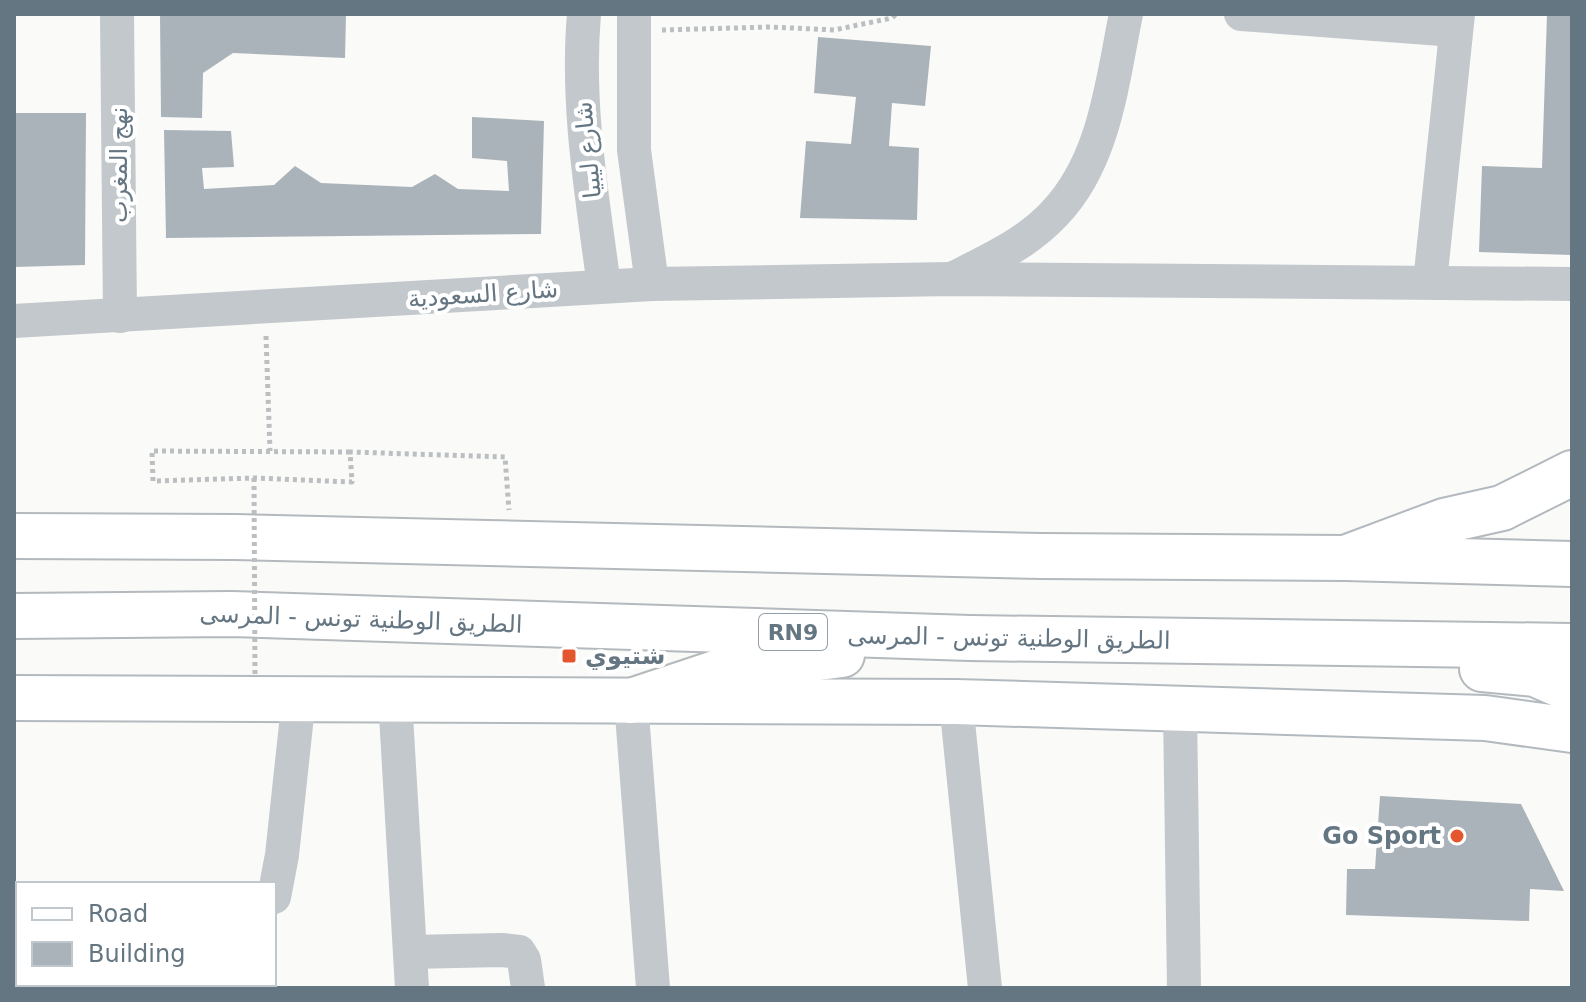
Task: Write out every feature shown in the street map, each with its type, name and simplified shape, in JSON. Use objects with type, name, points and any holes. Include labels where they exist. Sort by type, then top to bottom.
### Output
[{"type":"main road","points":[[1345,558],[1444,521],[1502,508],[1572,473]]},
{"type":"main road","points":[[14,536],[235,537],[1042,556],[1345,558],[1572,564]]},
{"type":"main road","name":"الطريق الوطنية تونس - المرسى","points":[[14,616],[231,614],[970,638],[1572,646]]},
{"type":"main road","points":[[631,701],[724,670],[970,638]]},
{"type":"main road","points":[[1189,643],[1535,674],[1572,690]]},
{"type":"main road","points":[[14,698],[956,702],[1485,718],[1572,730]]},
{"type":"street","name":"نهج المغرب","points":[[117,14],[120,316]]},
{"type":"street","name":"شارع ليبيا","points":[[584,14],[581,50],[584,131],[604,286]]},
{"type":"street","points":[[952,279],[1011,249],[1054,214],[1087,168],[1105,115],[1126,14]]},
{"type":"street","points":[[1241,14],[1456,22],[1430,282]]},
{"type":"street","name":"شارع ليبيا","points":[[633,22],[634,150],[652,284]]},
{"type":"street","name":"شارع السعودية","points":[[14,321],[652,284],[952,279],[1572,284]]},
{"type":"street","points":[[276,886],[299,697]]},
{"type":"street","points":[[395,698],[412,988]]},
{"type":"street","points":[[631,701],[653,988]]},
{"type":"street","points":[[956,702],[985,988]]},
{"type":"street","points":[[1180,709],[1184,988]]},
{"type":"street","points":[[410,952],[519,952],[524,960],[528,988]]},
{"type":"path","points":[[633,22],[834,30],[892,18],[896,14]]},
{"type":"path","points":[[265,307],[270,451]]},
{"type":"path","points":[[350,452],[352,482],[254,478],[153,481],[152,451],[350,452],[505,457],[511,543]]},
{"type":"path","points":[[254,478],[255,678]]},
{"type":"building","points":[[160,14],[346,14],[345,58],[233,53],[203,73],[202,118],[161,117]]},
{"type":"building","points":[[1547,14],[1572,14],[1572,255],[1479,252],[1482,166],[1542,168]]},
{"type":"building","points":[[818,37],[931,46],[925,106],[892,103],[889,146],[919,148],[917,220],[800,218],[806,141],[851,144],[856,97],[814,93]]},
{"type":"building","points":[[14,113],[86,113],[85,265],[14,267]]},
{"type":"building","points":[[472,117],[544,121],[541,234],[166,238],[164,130],[231,131],[234,167],[202,168],[204,189],[274,185],[295,166],[321,183],[412,187],[435,174],[458,189],[509,191],[507,161],[472,158]]},
{"type":"building","name":"Go Sport","points":[[1380,796],[1521,804],[1564,891],[1530,889],[1529,921],[1346,915],[1347,869],[1375,869]]},
{"type":"place","name":"شتيوي","points":[[569,656]]},
{"type":"place","name":"Go Sport","points":[[1457,836]]}]
